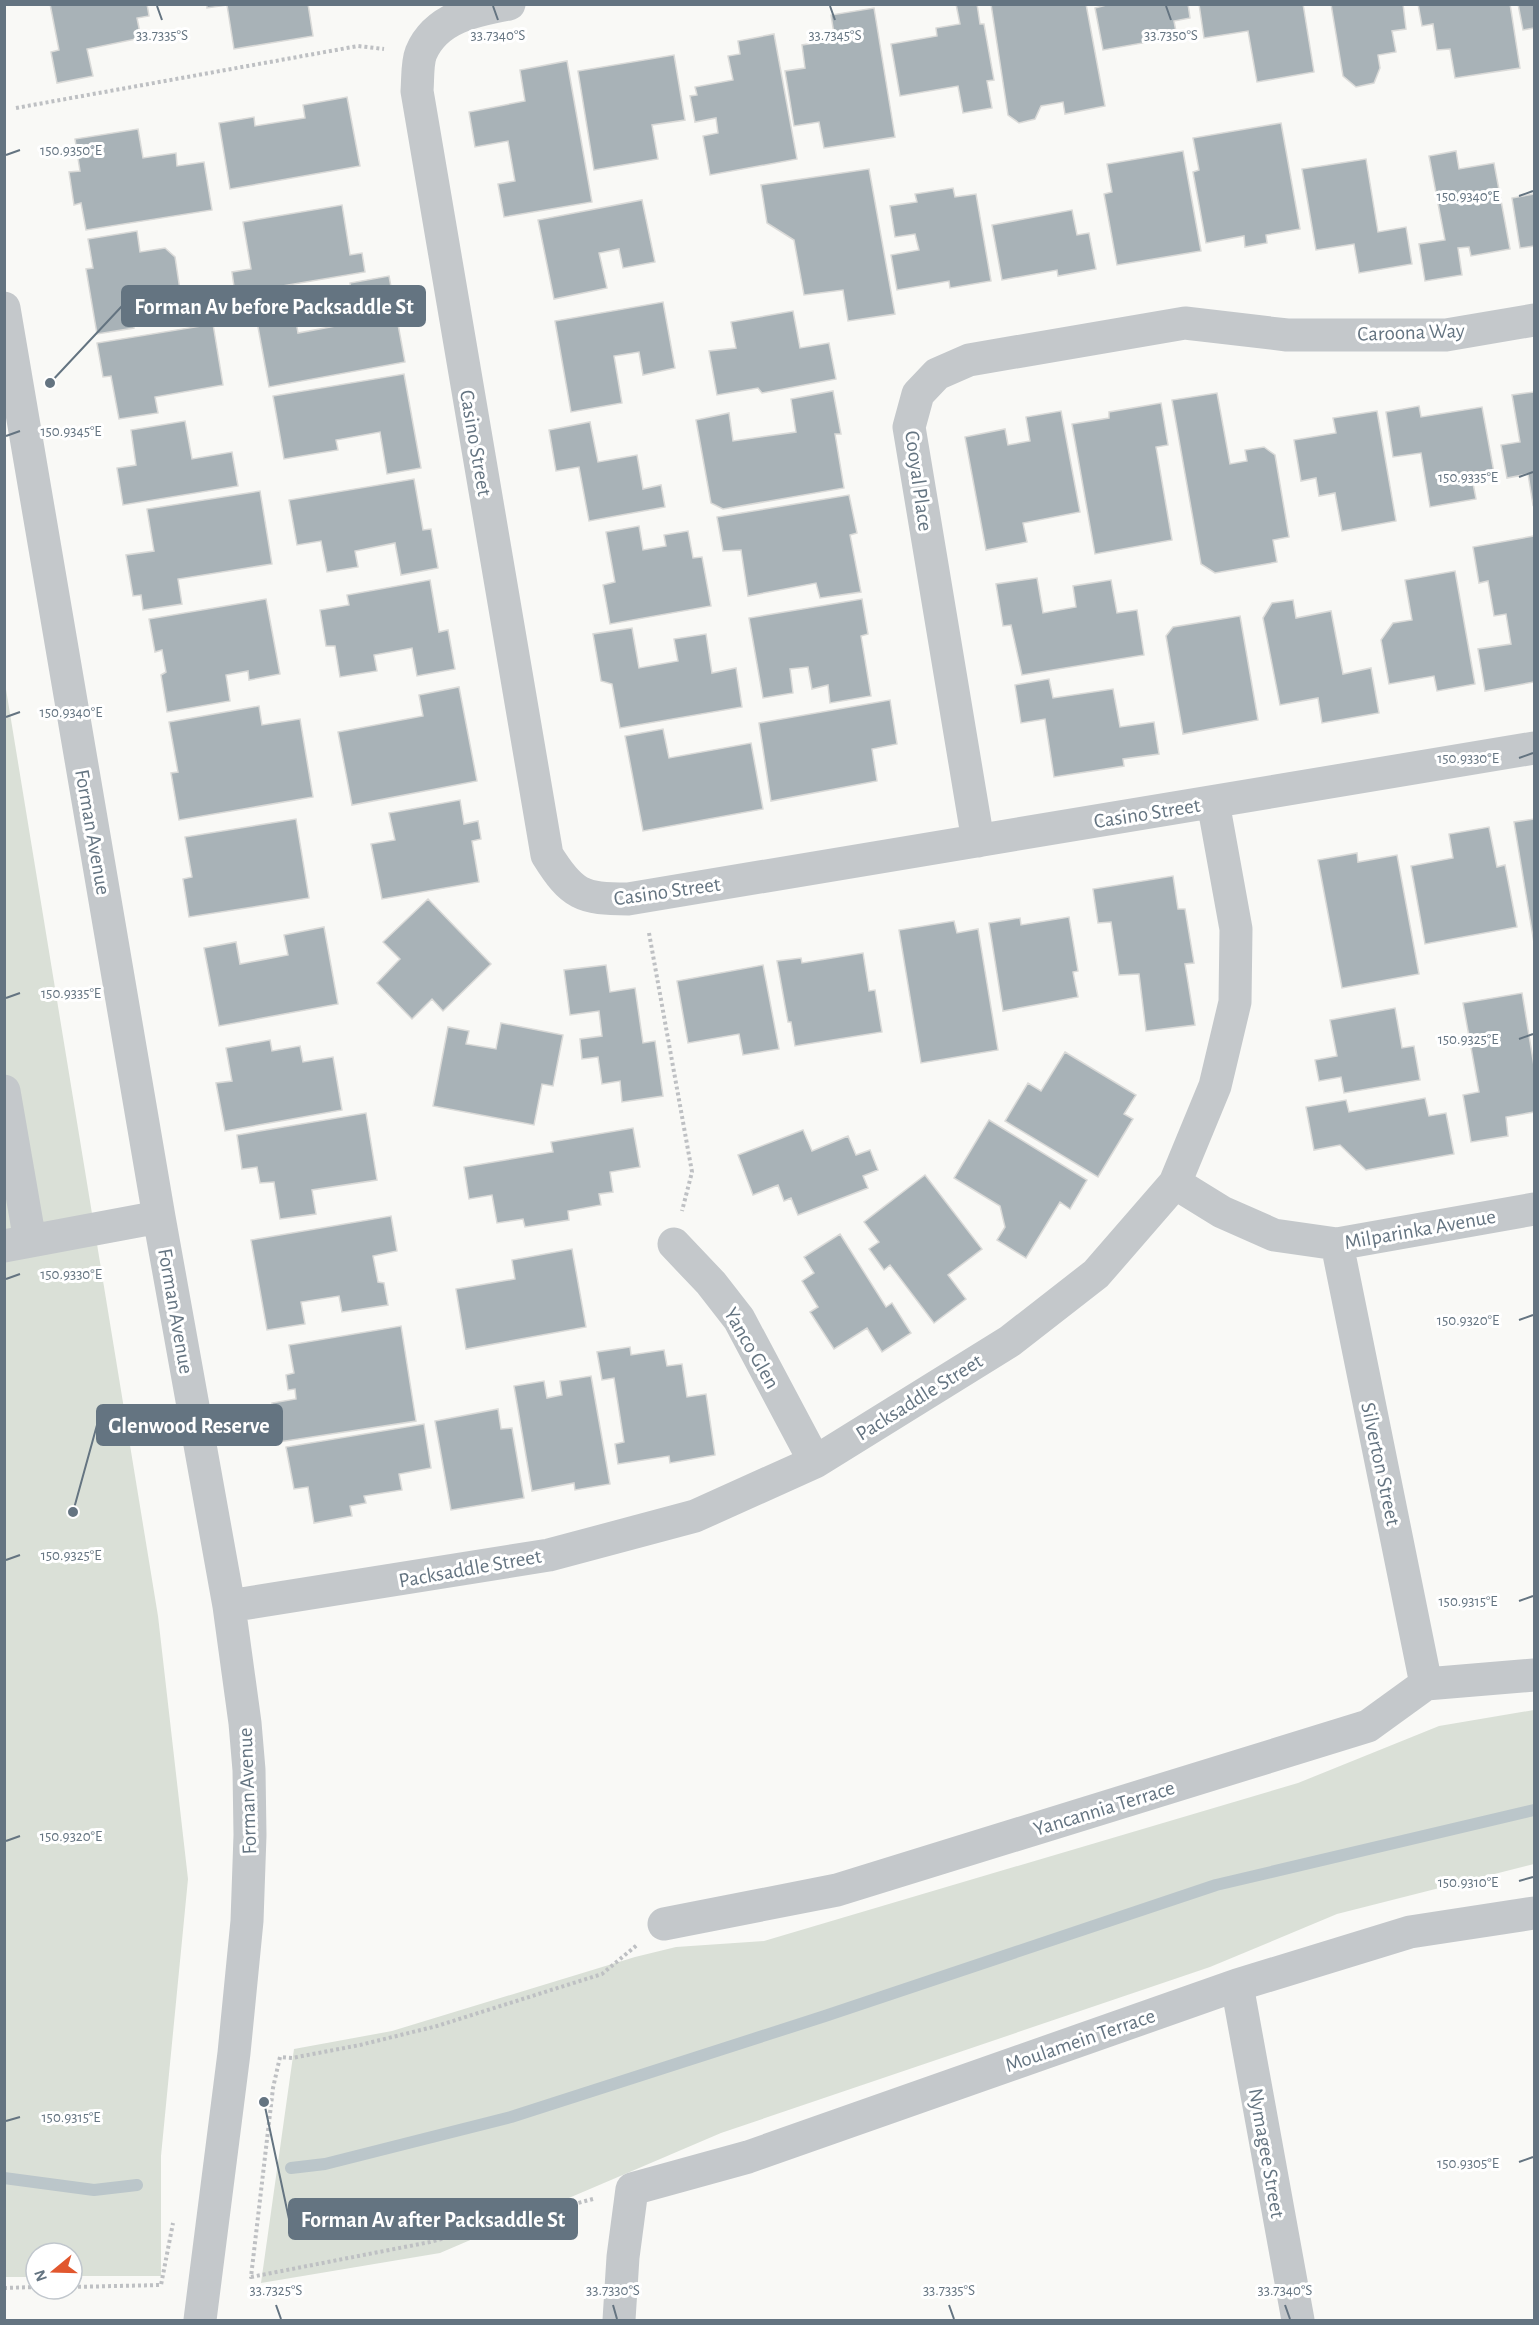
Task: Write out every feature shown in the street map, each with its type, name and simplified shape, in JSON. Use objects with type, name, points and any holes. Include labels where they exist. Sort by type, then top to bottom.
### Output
[{"type":"street","name":"Casino Street","points":[[509,4],[467,13],[438,29],[421,53],[417,91],[547,855],[561,878],[579,893],[599,899],[643,897],[1534,748]]},
{"type":"street","name":"Forman Avenue","points":[[4,308],[159,1217],[229,1606],[245,1723],[249,1770],[250,1835],[247,1900],[234,2053],[200,2320]]},
{"type":"street","name":"Caroona Way","points":[[1287,335],[1446,335],[1534,320]]},
{"type":"street","name":"Cooyal Place","points":[[978,841],[909,427],[918,394],[937,374],[969,360],[1185,323],[1287,335]]},
{"type":"street","name":"Packsaddle Street","points":[[229,1606],[549,1555],[695,1516],[815,1462],[1010,1341],[1088,1281],[1175,1183],[1215,1086],[1235,1002],[1236,929],[1213,802]]},
{"type":"street","points":[[4,1091],[17,1244],[159,1217]]},
{"type":"street","name":"Milparinka Avenue","points":[[1175,1183],[1222,1212],[1274,1235],[1337,1244],[1534,1209]]},
{"type":"street","name":"Yanco Glen","points":[[674,1244],[711,1283],[739,1319],[815,1462]]},
{"type":"street","name":"Silverton Street","points":[[1337,1244],[1426,1684]]},
{"type":"street","points":[[1426,1684],[1534,1675]]},
{"type":"street","name":"Yancannia Terrace","points":[[664,1924],[837,1890],[1368,1726],[1426,1684]]},
{"type":"street","name":"Moulamein Terrace","points":[[632,2189],[748,2157],[1237,1984],[1410,1932],[1534,1913]]},
{"type":"street","name":"Nymagee Street","points":[[1237,1984],[1298,2320]]},
{"type":"street","points":[[619,2320],[623,2257],[632,2189]]},
{"type":"path","points":[[16,108],[358,46],[421,53]]},
{"type":"path","points":[[643,897],[692,1172],[674,1244]]},
{"type":"path","points":[[632,2189],[430,2242],[252,2277],[273,2088],[280,2057],[292,2058],[360,2045],[437,2026],[602,1974],[664,1924]]},
{"type":"path","points":[[84,2287],[161,2285],[174,2216]]},
{"type":"path","points":[[4,2288],[24,2287]]},
{"type":"shaded area","points":[[4,677],[158,1616],[188,1879],[161,2156],[161,2276],[84,2276],[84,2241],[24,2241],[24,2277],[5,2277]]},
{"type":"shaded area","points":[[1534,1710],[1534,1864],[1337,1914],[1210,1967],[721,2133],[440,2253],[261,2283],[294,2049],[392,2031],[635,1957],[676,1947],[764,1941],[1298,1783],[1439,1726]]},
{"type":"building","points":[[50,4],[147,4],[149,16],[137,18],[141,38],[87,49],[93,76],[57,83],[51,52],[59,50]]},
{"type":"building","points":[[207,4],[308,4],[313,36],[234,49],[227,5],[207,8]]},
{"type":"building","points":[[956,4],[977,4],[980,24],[984,24],[994,80],[987,81],[992,108],[963,113],[958,86],[900,96],[891,44],[937,36],[936,28],[960,24]]},
{"type":"building","points":[[991,4],[1086,4],[1105,106],[1065,114],[1063,102],[1041,106],[1035,119],[1019,123],[1008,115]]},
{"type":"building","points":[[1110,4],[1188,4],[1190,18],[1174,21],[1177,37],[1103,50],[1095,8]]},
{"type":"building","points":[[1199,4],[1303,4],[1314,72],[1257,82],[1248,31],[1204,38]]},
{"type":"building","points":[[1331,4],[1403,4],[1406,29],[1392,31],[1396,52],[1378,55],[1380,68],[1374,83],[1356,87],[1343,76]]},
{"type":"building","points":[[1418,4],[1510,4],[1520,68],[1455,78],[1450,49],[1437,50],[1433,24],[1422,26]]},
{"type":"building","points":[[1518,4],[1534,4],[1534,28],[1523,30]]},
{"type":"building","points":[[874,8],[895,137],[824,148],[819,122],[794,126],[785,71],[805,68],[802,45],[835,40],[831,15]]},
{"type":"building","points":[[774,34],[797,159],[710,175],[703,136],[718,133],[716,118],[695,122],[690,96],[697,95],[695,87],[733,80],[728,56],[740,54],[738,41]]},
{"type":"building","points":[[674,55],[685,120],[652,125],[658,159],[594,170],[578,71]]},
{"type":"building","points":[[567,61],[592,202],[504,217],[498,184],[515,181],[508,141],[475,147],[469,112],[525,101],[520,70]]},
{"type":"building","points":[[347,97],[360,166],[230,189],[219,123],[254,117],[255,126],[305,118],[303,105]]},
{"type":"building","points":[[1281,123],[1300,229],[1266,235],[1267,243],[1245,247],[1244,236],[1206,243],[1193,172],[1199,170],[1193,138]]},
{"type":"building","points":[[138,129],[143,158],[176,153],[177,166],[204,162],[212,210],[86,230],[81,203],[74,205],[69,172],[80,171],[75,139]]},
{"type":"building","points":[[1183,151],[1201,251],[1117,265],[1104,194],[1112,192],[1107,164]]},
{"type":"building","points":[[1456,151],[1459,169],[1494,163],[1510,249],[1471,256],[1469,247],[1458,248],[1462,275],[1425,281],[1419,244],[1445,240],[1429,156]]},
{"type":"building","points":[[1366,159],[1378,232],[1406,227],[1412,264],[1359,273],[1354,244],[1316,250],[1302,169]]},
{"type":"building","points":[[869,169],[895,314],[848,321],[843,290],[804,295],[794,240],[767,223],[761,185]]},
{"type":"building","points":[[953,188],[955,197],[976,194],[991,281],[950,288],[949,281],[897,290],[891,255],[919,250],[915,234],[895,237],[890,206],[917,202],[915,194]]},
{"type":"building","points":[[1534,194],[1534,246],[1520,248],[1512,198]]},
{"type":"building","points":[[642,200],[655,262],[623,268],[619,249],[599,253],[607,288],[554,299],[538,220]]},
{"type":"building","points":[[342,205],[350,255],[362,253],[365,272],[235,294],[232,272],[251,269],[243,222]]},
{"type":"building","points":[[1072,210],[1077,235],[1089,233],[1096,269],[1058,276],[1057,270],[1002,280],[992,225]]},
{"type":"building","points":[[137,231],[140,252],[165,248],[175,257],[183,310],[133,319],[134,328],[97,334],[86,269],[93,268],[88,239]]},
{"type":"building","points":[[389,276],[405,362],[269,387],[256,316],[294,309],[298,333],[357,322],[350,283]]},
{"type":"building","points":[[663,302],[675,368],[643,375],[639,352],[614,356],[622,403],[571,412],[555,321]]},
{"type":"building","points":[[793,311],[800,348],[829,343],[836,379],[762,393],[758,388],[717,395],[709,351],[736,348],[731,322]]},
{"type":"building","points":[[213,324],[223,385],[155,397],[158,413],[119,419],[111,376],[103,377],[97,343]]},
{"type":"building","points":[[404,374],[421,468],[387,474],[380,432],[336,440],[338,450],[284,459],[273,396]]},
{"type":"building","points":[[833,391],[841,434],[835,434],[844,488],[723,509],[711,503],[696,420],[729,413],[733,441],[796,432],[791,399]]},
{"type":"building","points":[[1534,392],[1533,505],[1528,474],[1507,478],[1501,445],[1520,442],[1512,395]]},
{"type":"building","points":[[1217,393],[1230,464],[1247,461],[1245,450],[1264,447],[1275,455],[1289,537],[1273,540],[1277,562],[1215,573],[1201,564],[1172,400]]},
{"type":"building","points":[[1161,403],[1168,445],[1156,447],[1172,540],[1095,554],[1072,424],[1109,418],[1109,412]]},
{"type":"building","points":[[1419,406],[1421,417],[1482,407],[1495,478],[1473,483],[1476,499],[1430,507],[1421,453],[1393,457],[1386,412]]},
{"type":"building","points":[[1061,411],[1080,512],[1023,523],[1027,542],[986,550],[965,437],[1005,429],[1008,445],[1030,441],[1026,417]]},
{"type":"building","points":[[1377,411],[1396,521],[1342,531],[1335,493],[1319,496],[1316,478],[1301,481],[1294,440],[1336,433],[1333,418]]},
{"type":"building","points":[[185,421],[192,459],[232,452],[238,486],[123,505],[117,468],[136,465],[131,430]]},
{"type":"building","points":[[590,422],[598,462],[637,455],[643,489],[661,485],[665,507],[589,521],[579,467],[556,471],[549,430]]},
{"type":"building","points":[[414,479],[423,530],[431,529],[438,568],[401,575],[395,543],[355,551],[358,567],[327,572],[321,541],[297,545],[289,500]]},
{"type":"building","points":[[260,491],[272,564],[178,579],[182,604],[143,610],[141,595],[133,596],[126,555],[154,551],[147,509]]},
{"type":"building","points":[[849,495],[857,533],[850,535],[861,592],[820,598],[816,583],[748,596],[741,550],[723,551],[717,517]]},
{"type":"building","points":[[639,526],[643,550],[666,546],[664,535],[688,531],[693,558],[702,557],[711,606],[610,624],[603,585],[615,582],[606,532]]},
{"type":"building","points":[[1534,536],[1534,682],[1485,691],[1478,649],[1511,644],[1506,614],[1494,616],[1488,581],[1479,583],[1473,547]]},
{"type":"building","points":[[1455,571],[1475,684],[1437,691],[1434,676],[1389,684],[1381,640],[1393,623],[1412,620],[1405,580]]},
{"type":"building","points":[[1037,578],[1043,613],[1076,607],[1073,586],[1111,580],[1117,613],[1137,610],[1144,655],[1022,675],[1011,625],[1003,626],[996,584]]},
{"type":"building","points":[[430,580],[439,632],[448,630],[455,669],[417,676],[412,648],[374,655],[377,671],[340,677],[335,646],[326,646],[320,610],[349,605],[347,595]]},
{"type":"building","points":[[266,599],[280,674],[249,680],[248,671],[226,675],[230,701],[167,712],[161,675],[166,672],[162,650],[155,652],[149,619]]},
{"type":"building","points":[[862,599],[868,634],[861,636],[871,696],[830,703],[828,685],[812,689],[808,667],[790,669],[793,693],[763,698],[749,618]]},
{"type":"building","points":[[1293,600],[1296,618],[1331,611],[1343,674],[1371,668],[1379,713],[1322,723],[1318,698],[1280,705],[1263,618],[1272,603]]},
{"type":"building","points":[[1240,616],[1258,720],[1183,734],[1166,636],[1173,627]]},
{"type":"building","points":[[632,628],[639,668],[678,661],[674,639],[706,634],[712,673],[736,668],[742,707],[620,728],[612,684],[601,681],[593,634]]},
{"type":"building","points":[[1049,679],[1053,698],[1113,689],[1120,727],[1154,722],[1159,754],[1123,759],[1124,766],[1054,777],[1045,719],[1021,723],[1015,685]]},
{"type":"building","points":[[459,687],[477,781],[352,805],[338,732],[423,716],[419,695]]},
{"type":"building","points":[[890,700],[897,744],[872,749],[877,781],[771,801],[759,723]]},
{"type":"building","points":[[259,706],[262,725],[300,719],[313,797],[179,820],[171,773],[178,772],[169,722]]},
{"type":"building","points":[[663,729],[669,758],[751,743],[763,809],[643,831],[625,736]]},
{"type":"building","points":[[460,800],[464,824],[478,821],[481,839],[472,841],[479,882],[382,899],[371,844],[395,840],[389,813]]},
{"type":"building","points":[[296,819],[309,898],[189,917],[183,879],[192,877],[185,837]]},
{"type":"building","points":[[1534,819],[1534,943],[1514,822]]},
{"type":"building","points":[[1489,827],[1497,867],[1505,865],[1517,927],[1425,944],[1411,866],[1453,858],[1449,834]]},
{"type":"building","points":[[1357,853],[1358,862],[1397,855],[1419,974],[1342,988],[1318,860]]},
{"type":"building","points":[[1173,876],[1178,909],[1185,909],[1194,963],[1185,964],[1195,1025],[1146,1031],[1139,974],[1119,975],[1111,922],[1098,923],[1093,889]]},
{"type":"building","points":[[428,899],[491,964],[443,1011],[432,999],[412,1019],[377,983],[400,959],[383,942]]},
{"type":"building","points":[[1069,917],[1078,971],[1073,972],[1078,997],[1003,1011],[989,923],[1020,918],[1021,925]]},
{"type":"building","points":[[954,921],[957,933],[978,929],[998,1050],[921,1063],[899,930]]},
{"type":"building","points":[[324,927],[338,1004],[219,1026],[204,948],[236,942],[240,964],[288,955],[284,935]]},
{"type":"building","points":[[863,953],[869,991],[875,990],[882,1032],[795,1046],[791,1022],[788,1022],[777,961],[801,958],[802,963]]},
{"type":"building","points":[[606,965],[610,992],[635,988],[643,1043],[655,1041],[663,1096],[622,1102],[620,1081],[602,1084],[598,1057],[582,1059],[580,1039],[602,1036],[599,1011],[570,1015],[564,970]]},
{"type":"building","points":[[763,965],[779,1049],[743,1055],[739,1034],[688,1043],[677,981]]},
{"type":"building","points":[[1522,993],[1534,1066],[1534,1112],[1506,1117],[1508,1136],[1471,1142],[1463,1095],[1479,1092],[1463,1003]]},
{"type":"building","points":[[1395,1008],[1402,1048],[1414,1046],[1420,1080],[1344,1093],[1341,1077],[1319,1081],[1315,1060],[1337,1056],[1330,1020]]},
{"type":"building","points":[[501,1023],[563,1035],[553,1086],[542,1084],[534,1125],[433,1106],[448,1027],[469,1031],[466,1044],[496,1049]]},
{"type":"building","points":[[270,1040],[272,1051],[300,1046],[303,1062],[333,1057],[342,1110],[225,1131],[216,1083],[232,1081],[226,1048]]},
{"type":"building","points":[[1065,1052],[1136,1095],[1124,1114],[1133,1119],[1098,1177],[1005,1121],[1028,1083],[1041,1091]]},
{"type":"building","points":[[1425,1098],[1429,1116],[1446,1113],[1454,1154],[1366,1170],[1340,1145],[1314,1150],[1306,1107],[1346,1100],[1349,1112]]},
{"type":"building","points":[[366,1113],[377,1180],[312,1190],[316,1214],[280,1219],[274,1182],[260,1183],[257,1167],[242,1169],[237,1135]]},
{"type":"building","points":[[989,1120],[1087,1180],[1070,1209],[1060,1202],[1026,1258],[997,1240],[1005,1227],[1000,1206],[954,1178]]},
{"type":"building","points":[[633,1128],[640,1167],[610,1172],[613,1192],[599,1194],[601,1205],[568,1211],[569,1220],[525,1227],[523,1219],[497,1223],[492,1195],[469,1199],[464,1167],[553,1152],[551,1142]]},
{"type":"building","points":[[803,1130],[812,1151],[848,1136],[856,1155],[870,1150],[878,1170],[863,1176],[868,1188],[798,1215],[791,1198],[784,1201],[778,1185],[753,1195],[738,1155]]},
{"type":"building","points":[[925,1175],[982,1249],[948,1275],[966,1299],[934,1323],[890,1265],[884,1270],[869,1249],[879,1242],[864,1222]]},
{"type":"building","points":[[391,1216],[397,1251],[373,1256],[378,1282],[384,1283],[388,1305],[342,1312],[339,1296],[301,1302],[305,1324],[267,1330],[251,1240]]},
{"type":"building","points":[[840,1234],[886,1307],[892,1303],[911,1333],[882,1352],[867,1328],[834,1349],[810,1312],[818,1307],[802,1281],[814,1273],[804,1257]]},
{"type":"building","points":[[572,1249],[586,1327],[466,1349],[456,1289],[515,1279],[512,1260]]},
{"type":"building","points":[[401,1326],[416,1421],[279,1442],[272,1403],[296,1399],[295,1389],[288,1390],[286,1375],[294,1373],[289,1345]]},
{"type":"building","points":[[630,1347],[631,1355],[664,1350],[667,1366],[682,1364],[687,1397],[706,1394],[715,1455],[670,1463],[669,1456],[618,1464],[615,1444],[624,1442],[614,1378],[602,1380],[597,1352]]},
{"type":"building","points":[[591,1376],[610,1484],[575,1490],[574,1483],[532,1491],[514,1386],[544,1381],[547,1398],[562,1395],[560,1381]]},
{"type":"building","points":[[498,1409],[501,1429],[512,1428],[524,1498],[451,1510],[435,1421]]},
{"type":"building","points":[[424,1424],[431,1468],[399,1474],[402,1490],[364,1496],[366,1503],[350,1506],[352,1516],[314,1523],[308,1487],[294,1489],[286,1447]]},
{"type":"waterway","points":[[291,2168],[325,2164],[511,2117],[825,2016],[1216,1885],[1534,1810]]},
{"type":"waterway","points":[[4,2178],[94,2190],[137,2185]]},
{"type":"place","name":"Forman Av before Packsaddle St","points":[[50,383]]},
{"type":"place","name":"Glenwood Reserve","points":[[73,1512]]},
{"type":"place","name":"Forman Av after Packsaddle St","points":[[264,2102]]}]
